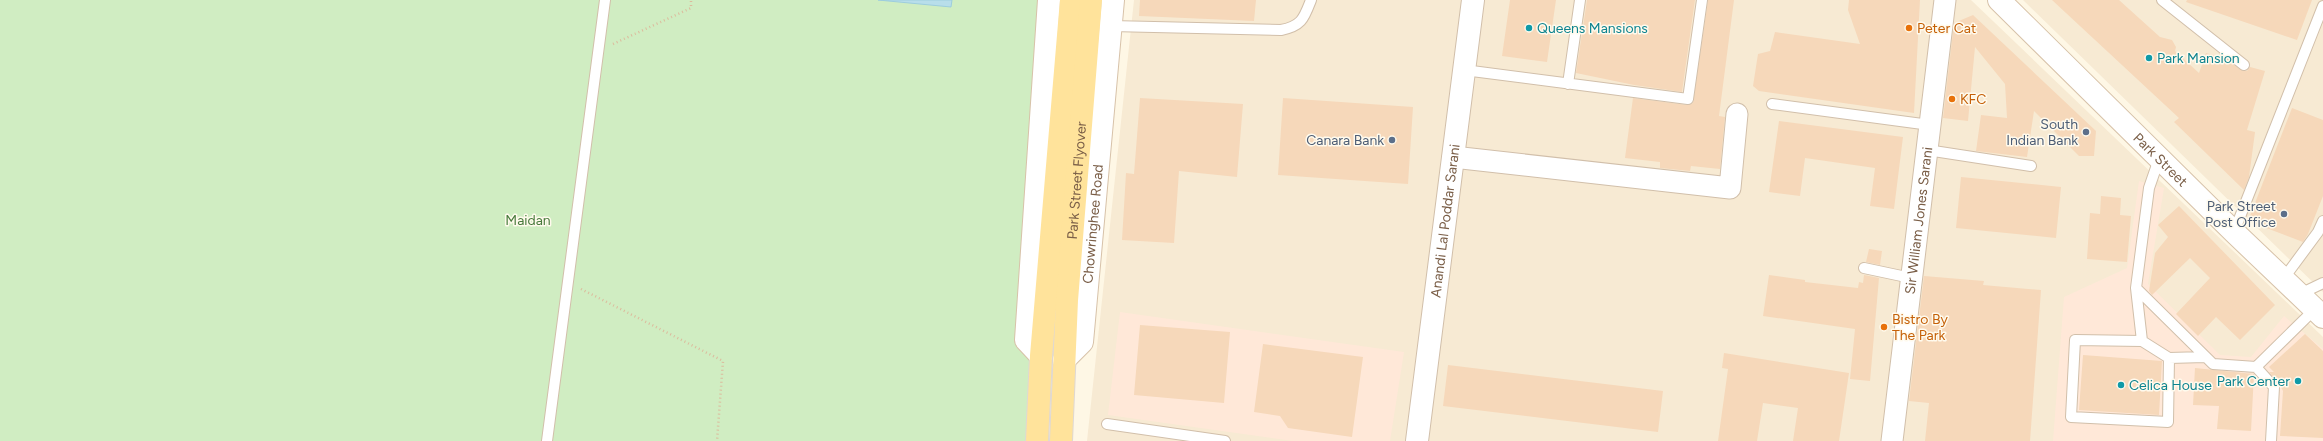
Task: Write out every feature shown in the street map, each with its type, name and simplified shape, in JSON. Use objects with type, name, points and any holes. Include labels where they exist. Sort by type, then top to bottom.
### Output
[{"type":"main road","points":[[1037,441],[1041,356],[1026,340],[1049,0]]},
{"type":"main road","name":"Park Street Flyover","points":[[1064,360],[1057,299],[1071,0]]},
{"type":"main road","name":"Park Street Flyover","points":[[1041,356],[1057,299],[1091,0]]},
{"type":"main road","name":"Chowringhee Road","points":[[1064,360],[1082,342],[1119,26],[1113,0]]},
{"type":"main road","name":"Anandi Lal Poddar Sarani","points":[[1417,441],[1473,0]]},
{"type":"main road","name":"Park Street","points":[[1999,0],[2234,232],[2319,313]]},
{"type":"main road","points":[[1061,441],[1064,360]]},
{"type":"street","name":"Sir William Jones Sarani","points":[[1892,441],[1945,0]]},
{"type":"street","points":[[1453,157],[1730,188],[1737,114]]},
{"type":"lane","points":[[547,441],[605,0]]},
{"type":"lane","points":[[1119,26],[1281,30],[1295,28],[1305,17],[1311,0]]},
{"type":"lane","points":[[1568,84],[1580,0]]},
{"type":"lane","points":[[1464,70],[1688,98],[1702,0]]},
{"type":"lane","points":[[2162,0],[2244,65]]},
{"type":"lane","points":[[2234,232],[2323,6]]},
{"type":"lane","points":[[1772,104],[1930,125]]},
{"type":"lane","points":[[1927,150],[2031,166]]},
{"type":"lane","points":[[2142,341],[2136,288],[2149,188],[2160,159]]},
{"type":"lane","points":[[2284,278],[2318,232],[2323,221]]},
{"type":"lane","points":[[1864,268],[1911,278]]},
{"type":"lane","points":[[2300,294],[2323,283]]},
{"type":"lane","points":[[2136,288],[2213,364],[2256,367],[2274,387],[2271,441]]},
{"type":"lane","points":[[2256,367],[2319,313]]},
{"type":"lane","points":[[2169,358],[2168,422],[2070,417],[2074,340],[2142,341],[2169,358],[2205,357]]},
{"type":"lane","points":[[1107,424],[1225,441]]},
{"type":"path","points":[[598,51],[691,8],[691,0]]},
{"type":"path","points":[[568,283],[723,361],[717,441]]},
{"type":"shaded area","points":[[1134,0],[1971,0],[2323,337],[2323,441],[1087,441]]},
{"type":"shaded area","points":[[2023,0],[2323,0],[2323,292]]},
{"type":"shaded area","points":[[2139,181],[2164,188],[2148,284],[2220,355],[2251,357],[2284,316],[2323,349],[2323,441],[2053,441],[2064,297],[2127,268]]},
{"type":"shaded area","points":[[1120,312],[1404,352],[1390,441],[1293,441],[1108,415]]},
{"type":"green space","name":"Maidan","points":[[0,0],[1056,0],[1035,441],[0,441]]},
{"type":"water","points":[[878,0],[952,0],[951,7]]},
{"type":"building","points":[[1140,0],[1256,0],[1254,21],[1139,16]]},
{"type":"building","name":"Queens Mansions","points":[[1510,0],[1556,0],[1547,62],[1502,56]]},
{"type":"building","points":[[1587,0],[1695,0],[1682,92],[1634,85],[1576,73]]},
{"type":"building","points":[[1708,0],[1734,0],[1719,116],[1725,117],[1720,169],[1691,166],[1690,171],[1660,168],[1660,162],[1625,158],[1633,98],[1687,105],[1693,103]]},
{"type":"building","points":[[1849,0],[1920,0],[1914,113],[1759,91],[1753,86],[1758,54],[1770,51],[1775,32],[1860,44],[1848,10]]},
{"type":"building","points":[[2052,0],[2119,0],[2160,37],[2172,40],[2176,47],[2175,51],[2199,73],[2206,53],[2226,59],[2243,71],[2247,71],[2250,67],[2265,71],[2247,130],[2255,132],[2249,177],[2244,190],[2174,122],[2179,118]]},
{"type":"building","points":[[2187,0],[2312,0],[2297,40],[2186,2]]},
{"type":"building","points":[[1973,15],[2096,131],[2094,156],[2079,156],[2034,111],[2027,157],[1976,151],[1981,115],[2007,118],[2005,84],[1975,47],[1968,121],[1943,118],[1954,23]]},
{"type":"building","points":[[1140,98],[1243,104],[1237,177],[1179,171],[1174,243],[1122,240],[1126,173],[1134,174]]},
{"type":"building","points":[[1283,98],[1413,107],[1408,184],[1278,175]]},
{"type":"building","points":[[2292,108],[2323,120],[2323,196],[2308,234],[2303,242],[2248,221]]},
{"type":"building","points":[[1779,121],[1903,137],[1894,209],[1870,206],[1875,168],[1805,158],[1800,196],[1769,192]]},
{"type":"building","points":[[1961,177],[2061,187],[2056,238],[1956,228]]},
{"type":"building","points":[[2101,196],[2121,198],[2120,215],[2131,216],[2127,262],[2087,259],[2090,213],[2100,214]]},
{"type":"building","points":[[2179,206],[2275,305],[2240,340],[2216,317],[2198,336],[2176,314],[2210,278],[2190,258],[2152,295],[2149,291],[2155,253],[2168,237],[2158,225]]},
{"type":"building","points":[[1869,249],[1882,251],[1880,265],[1866,262]]},
{"type":"building","points":[[1769,275],[1805,280],[1805,282],[1858,288],[1859,282],[1863,283],[1864,275],[1879,278],[1870,381],[1850,379],[1855,329],[1763,316]]},
{"type":"building","points":[[1924,276],[1984,281],[1983,285],[2041,290],[2030,441],[1925,441],[1929,403],[1909,401]]},
{"type":"building","points":[[1140,325],[1230,332],[1224,403],[1134,395]]},
{"type":"building","name":"Park Center","points":[[2305,334],[2323,351],[2323,438],[2280,436],[2283,391],[2279,383],[2269,372],[2274,372],[2269,367]]},
{"type":"building","points":[[1263,344],[1363,357],[1352,437],[1288,428],[1280,416],[1254,412]]},
{"type":"building","points":[[1724,353],[1849,373],[1839,441],[1793,441],[1798,408],[1763,403],[1757,441],[1718,441],[1728,369],[1722,368]]},
{"type":"building","name":"Celica House","points":[[2083,355],[2162,361],[2159,415],[2079,410]]},
{"type":"building","points":[[1448,365],[1663,391],[1658,432],[1443,406]]},
{"type":"building","points":[[2195,368],[2254,374],[2251,431],[2217,429],[2219,406],[2193,405]]},
{"type":"place","name":"Queens Mansions","points":[[1529,28]]},
{"type":"place","name":"Peter Cat","points":[[1909,28]]},
{"type":"place","name":"Park Mansion","points":[[2149,58]]},
{"type":"place","name":"KFC","points":[[1952,99]]},
{"type":"place","name":"South Indian Bank","points":[[2086,132]]},
{"type":"place","name":"Canara Bank","points":[[1392,140]]},
{"type":"place","name":"Park Street Post Office","points":[[2284,214]]},
{"type":"place","name":"Bistro By The Park","points":[[1884,327]]},
{"type":"place","name":"Park Center","points":[[2298,381]]},
{"type":"place","name":"Celica House","points":[[2121,385]]}]
